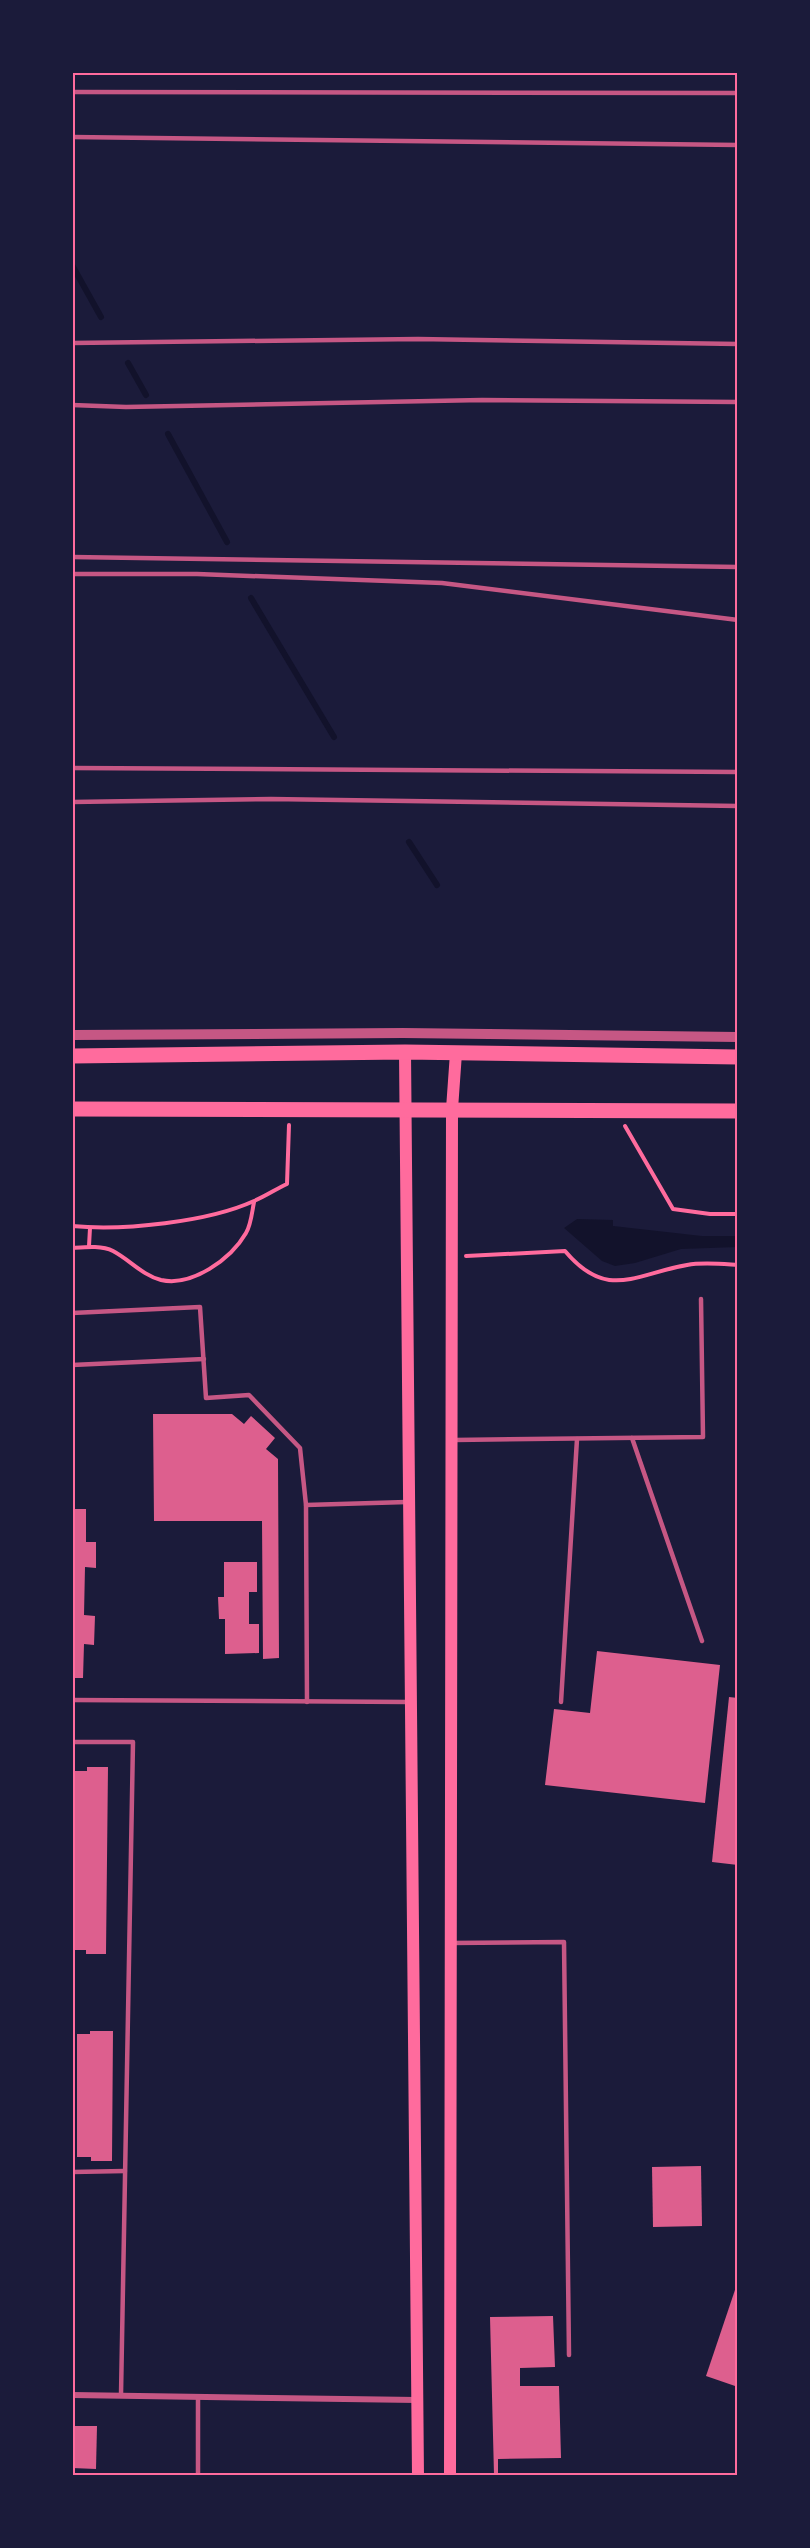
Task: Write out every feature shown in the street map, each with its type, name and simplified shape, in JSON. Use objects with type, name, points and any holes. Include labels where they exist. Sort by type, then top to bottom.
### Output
[{"type":"main road","points":[[72,1056],[405,1052],[738,1057]]},
{"type":"main road","points":[[405,1052],[418,2476]]},
{"type":"main road","points":[[450,2476],[452,1109],[456,1053]]},
{"type":"main road","points":[[72,1109],[738,1111]]},
{"type":"street","points":[[483,1054],[484,1034]]},
{"type":"street","points":[[72,1035],[484,1034],[738,1037]]},
{"type":"street","points":[[72,2395],[418,2400]]},
{"type":"lane","points":[[72,92],[738,93]]},
{"type":"lane","points":[[72,137],[738,145]]},
{"type":"lane","points":[[72,343],[418,339],[738,344]]},
{"type":"lane","points":[[72,405],[137,407],[482,399],[738,402]]},
{"type":"lane","points":[[72,557],[738,567]]},
{"type":"lane","points":[[72,574],[197,574],[442,583],[738,620]]},
{"type":"lane","points":[[72,768],[738,772]]},
{"type":"lane","points":[[72,802],[271,799],[738,806]]},
{"type":"lane","points":[[451,1440],[703,1437],[701,1299]]},
{"type":"lane","points":[[72,1313],[201,1307],[206,1398],[249,1395],[300,1448],[306,1505],[308,1702]]},
{"type":"lane","points":[[72,1365],[204,1359]]},
{"type":"lane","points":[[632,1438],[702,1641]]},
{"type":"lane","points":[[561,1702],[577,1439]]},
{"type":"lane","points":[[306,1505],[409,1502]]},
{"type":"lane","points":[[72,1700],[411,1702]]},
{"type":"lane","points":[[72,1742],[134,1742],[120,2396]]},
{"type":"lane","points":[[451,1943],[564,1942],[569,2355]]},
{"type":"lane","points":[[72,2172],[125,2171]]},
{"type":"lane","points":[[198,2397],[198,2476]]},
{"type":"lane","points":[[106,2476],[158,2476]]},
{"type":"path","points":[[72,1226],[90,1228],[173,1223],[254,1201],[287,1184],[290,1109]]},
{"type":"path","points":[[616,1110],[673,1209],[710,1214],[738,1214]]},
{"type":"path","points":[[72,1248],[88,1246],[112,1251],[136,1268],[161,1280],[183,1280],[219,1265],[233,1251],[247,1232],[254,1201]]},
{"type":"path","points":[[88,1246],[90,1228]]},
{"type":"path","points":[[452,1257],[565,1251],[578,1267],[597,1277],[620,1282],[691,1264],[738,1264]]},
{"type":"shaded area","points":[[577,1219],[613,1220],[613,1226],[702,1236],[738,1236],[738,1247],[681,1249],[635,1263],[615,1266],[602,1261],[564,1228]]},
{"type":"building","points":[[153,1414],[232,1414],[244,1424],[251,1416],[275,1438],[266,1449],[278,1459],[279,1658],[263,1659],[262,1521],[154,1521]]},
{"type":"building","points":[[72,1509],[86,1509],[86,1542],[96,1542],[96,1568],[85,1567],[84,1615],[95,1616],[94,1645],[84,1644],[83,1678],[72,1678]]},
{"type":"building","points":[[224,1562],[257,1562],[257,1592],[249,1592],[249,1624],[259,1624],[259,1653],[225,1654],[225,1619],[219,1619],[218,1597],[224,1597]]},
{"type":"building","points":[[597,1651],[720,1665],[705,1803],[545,1785],[554,1709],[590,1713]]},
{"type":"building","points":[[729,1697],[738,1698],[738,1865],[712,1862]]},
{"type":"building","points":[[87,1767],[108,1767],[106,1954],[86,1954],[86,1950],[73,1950],[75,1771],[87,1771]]},
{"type":"building","points":[[90,2031],[113,2031],[112,2161],[91,2161],[91,2157],[77,2157],[77,2034],[90,2034]]},
{"type":"building","points":[[701,2166],[702,2226],[653,2227],[652,2167]]},
{"type":"building","points":[[738,2281],[738,2387],[706,2376]]},
{"type":"building","points":[[553,2316],[555,2367],[520,2368],[520,2386],[559,2386],[561,2458],[498,2459],[498,2475],[494,2475],[490,2317]]},
{"type":"building","points":[[72,2426],[97,2426],[96,2469],[72,2468]]},
{"type":"waterway","points":[[72,265],[101,317]]},
{"type":"waterway","points":[[128,363],[146,395]]},
{"type":"waterway","points":[[168,434],[227,542]]},
{"type":"waterway","points":[[251,598],[334,737]]},
{"type":"waterway","points":[[409,842],[437,885]]}]
